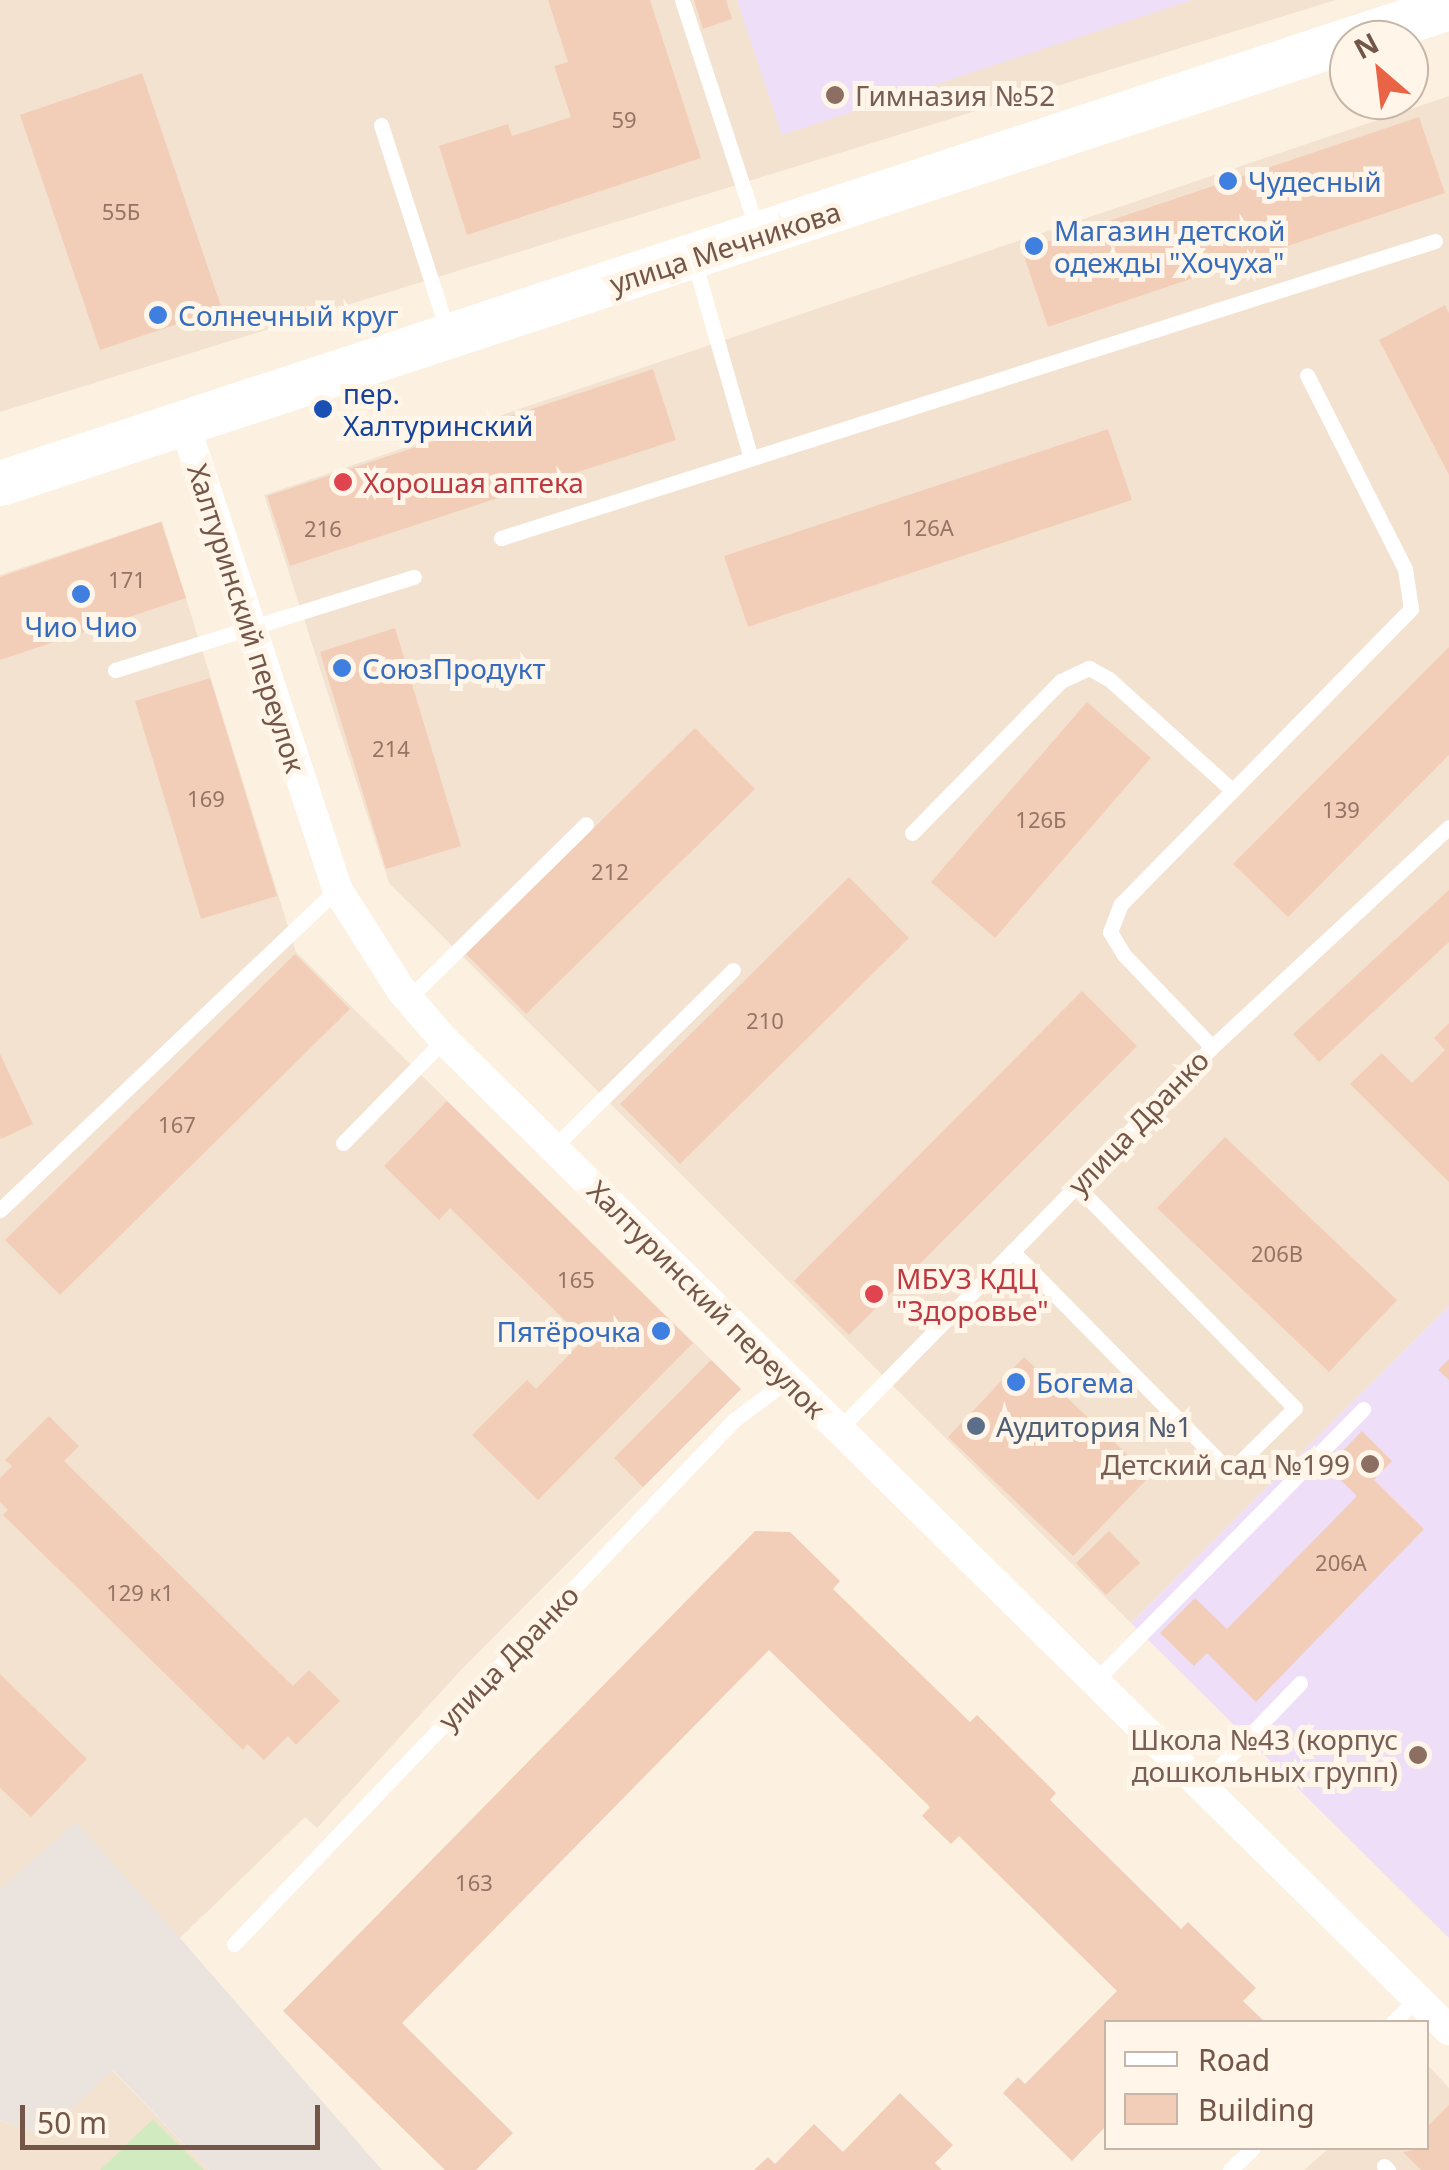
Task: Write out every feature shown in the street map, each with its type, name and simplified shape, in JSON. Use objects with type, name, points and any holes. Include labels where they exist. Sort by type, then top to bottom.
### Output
[{"type":"main road","name":"улица Мечникова","points":[[0,483],[185,426],[1449,7]]},
{"type":"street","name":"Халтуринский переулок","points":[[185,426],[337,889],[409,998],[444,1040],[553,1148],[1417,1998],[1446,2022]]},
{"type":"lane","points":[[682,0],[760,236]]},
{"type":"lane","points":[[381,125],[450,338]]},
{"type":"lane","points":[[501,538],[1435,241]]},
{"type":"lane","points":[[692,257],[751,458]]},
{"type":"lane","points":[[1212,1047],[1110,932],[1121,904],[1411,608],[1406,569],[1307,374]]},
{"type":"lane","points":[[115,670],[414,577]]},
{"type":"lane","points":[[912,833],[1061,681],[1088,668],[1109,679],[1232,790]]},
{"type":"lane","points":[[409,998],[586,824]]},
{"type":"lane","name":"улица Дранко","points":[[839,1429],[1212,1047],[1449,827]]},
{"type":"lane","points":[[0,1210],[337,889]]},
{"type":"lane","points":[[553,1148],[733,970]]},
{"type":"lane","points":[[343,1143],[444,1040]]},
{"type":"lane","points":[[1012,1251],[1230,1472],[1295,1408],[1076,1186]]},
{"type":"lane","name":"улица Дранко","points":[[234,1944],[734,1420],[789,1379]]},
{"type":"lane","points":[[1095,1682],[1363,1409]]},
{"type":"lane","points":[[1201,1786],[1300,1683]]},
{"type":"lane","points":[[1395,2020],[1417,1998]]},
{"type":"lane","points":[[1230,2170],[1250,2150]]},
{"type":"shaded area","points":[[0,0],[1336,0],[0,412]]},
{"type":"shaded area","name":"Гимназия №52","points":[[737,0],[1192,0],[782,135]]},
{"type":"shaded area","points":[[1449,96],[1449,1306],[1131,1623],[389,883],[264,495],[1378,120],[1429,120],[1429,103]]},
{"type":"shaded area","points":[[162,521],[296,952],[741,1389],[461,1670],[317,1828],[305,1817],[180,1938],[76,1823],[0,1889],[0,575]]},
{"type":"shaded area","name":"Детский сад №199","points":[[1449,1306],[1449,1938],[1131,1623]]},
{"type":"shaded area","points":[[76,1822],[382,2170],[209,2170],[113,2070],[44,2135],[0,2120],[0,1889]]},
{"type":"shaded area","points":[[1429,2066],[1449,2088],[1449,2170],[1304,2170],[1327,2150],[1429,2150]]},
{"type":"shaded area","points":[[112,2070],[209,2170],[0,2170],[0,2120],[44,2135]]},
{"type":"green space","points":[[153,2119],[204,2170],[100,2170]]},
{"type":"building","points":[[548,0],[650,0],[701,158],[467,235],[439,146],[508,124],[512,136],[571,117],[554,66],[568,62]]},
{"type":"building","points":[[694,0],[726,0],[732,19],[703,29]]},
{"type":"building","points":[[142,73],[222,309],[100,350],[20,115]]},
{"type":"building","points":[[1410,120],[1420,120],[1445,193],[1048,327],[1022,250]]},
{"type":"building","points":[[1445,305],[1449,313],[1449,475],[1379,340]]},
{"type":"building","points":[[653,369],[676,440],[290,566],[267,496]]},
{"type":"building","points":[[1108,429],[1132,500],[748,627],[724,556]]},
{"type":"building","points":[[161,522],[186,598],[0,660],[0,577]]},
{"type":"building","points":[[395,628],[461,846],[386,869],[320,652]]},
{"type":"building","points":[[1449,647],[1449,755],[1288,917],[1233,864]]},
{"type":"building","points":[[210,678],[277,896],[201,919],[135,701]]},
{"type":"building","points":[[1087,702],[1151,758],[995,938],[931,882]]},
{"type":"building","points":[[695,728],[755,789],[526,1014],[466,954]]},
{"type":"building","points":[[849,877],[909,938],[680,1164],[620,1104]]},
{"type":"building","points":[[1449,890],[1449,942],[1319,1062],[1293,1034]]},
{"type":"building","points":[[295,954],[350,1009],[60,1295],[5,1240]]},
{"type":"building","points":[[1082,991],[1137,1046],[849,1335],[794,1281]]},
{"type":"building","points":[[1449,1023],[1449,1182],[1350,1084],[1382,1053],[1412,1083],[1445,1050],[1434,1038]]},
{"type":"building","points":[[0,1054],[33,1124],[1,1139],[0,1136]]},
{"type":"building","points":[[447,1101],[693,1343],[538,1500],[472,1435],[527,1380],[536,1389],[584,1339],[450,1208],[439,1220],[384,1166]]},
{"type":"building","points":[[1225,1137],[1397,1300],[1329,1372],[1157,1208]]},
{"type":"building","points":[[1024,1357],[1150,1476],[1073,1556],[948,1437]]},
{"type":"building","points":[[1449,1359],[1449,1380],[1438,1370]]},
{"type":"building","points":[[711,1360],[741,1389],[643,1487],[614,1458]]},
{"type":"building","points":[[49,1416],[79,1446],[64,1461],[293,1686],[309,1670],[340,1701],[296,1745],[288,1736],[264,1760],[247,1744],[243,1750],[3,1515],[8,1510],[0,1502],[0,1478],[12,1466],[5,1460]]},
{"type":"building","points":[[1362,1431],[1392,1461],[1374,1480],[1424,1529],[1256,1702],[1207,1653],[1194,1666],[1160,1633],[1195,1598],[1227,1629],[1357,1496],[1327,1467]]},
{"type":"building","points":[[755,1531],[790,1532],[840,1581],[833,1589],[970,1722],[977,1715],[1056,1793],[1050,1800],[1181,1929],[1188,1922],[1256,1988],[1243,2001],[1263,2020],[1104,2020],[1104,2128],[1072,2161],[1003,2093],[1018,2077],[1025,2084],[1117,1991],[959,1836],[951,1844],[922,1816],[930,1807],[769,1650],[402,2023],[513,2133],[476,2170],[445,2170],[283,2011]]},
{"type":"building","points":[[1109,1531],[1140,1563],[1106,1595],[1076,1563]]},
{"type":"building","points":[[0,1674],[87,1759],[31,1817],[0,1788]]},
{"type":"building","points":[[900,2093],[953,2145],[935,2163],[942,2170],[754,2170],[768,2157],[775,2164],[814,2124],[843,2152]]},
{"type":"building","points":[[1449,2105],[1449,2170],[1421,2170],[1403,2152],[1429,2150],[1429,2125]]},
{"type":"place","name":"Гимназия №52","points":[[835,95]]},
{"type":"place","name":"Чудесный","points":[[1228,181]]},
{"type":"place","name":"Магазин детской одежды \"Хочуха\"","points":[[1034,246]]},
{"type":"place","name":"Солнечный круг","points":[[158,315]]},
{"type":"place","name":"пер. Халтуринский","points":[[323,409]]},
{"type":"place","name":"Хорошая аптека","points":[[343,482]]},
{"type":"place","name":"Чио Чио","points":[[81,594]]},
{"type":"place","name":"СоюзПродукт","points":[[342,668]]},
{"type":"place","name":"МБУЗ КДЦ \"Здоровье\"","points":[[874,1294]]},
{"type":"place","name":"Пятёрочка","points":[[661,1331]]},
{"type":"place","name":"Богема","points":[[1016,1382]]},
{"type":"place","name":"Аудитория №1","points":[[976,1426]]},
{"type":"place","name":"Детский сад №199","points":[[1370,1464]]},
{"type":"place","name":"Школа №43 (корпус дошкольных групп)","points":[[1418,1755]]}]
